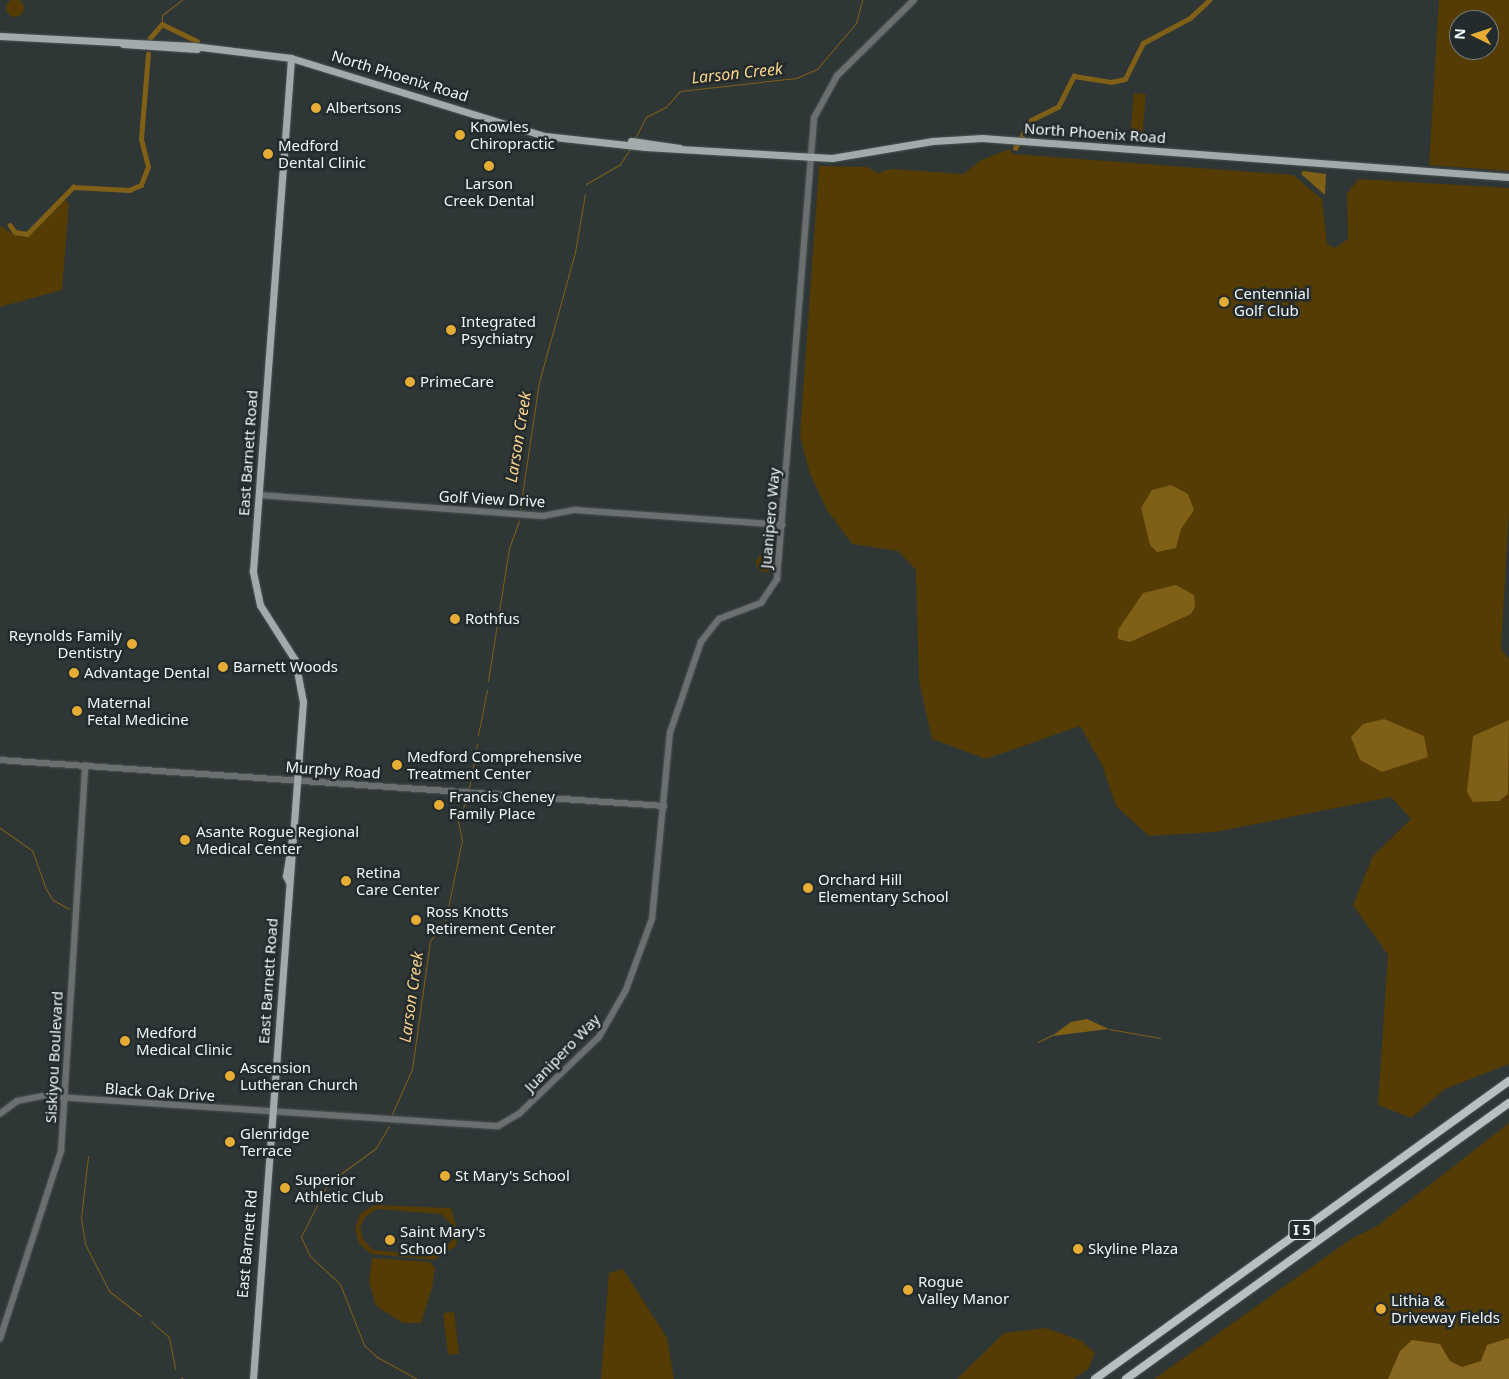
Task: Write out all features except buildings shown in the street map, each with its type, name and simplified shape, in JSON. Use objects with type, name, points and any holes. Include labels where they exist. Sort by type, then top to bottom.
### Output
[{"type":"highway","name":"I 5","points":[[1095,1379],[1509,1081]]},
{"type":"highway","name":"I 5","points":[[1126,1379],[1509,1104]]},
{"type":"main road","name":"North Phoenix Road","points":[[0,36],[196,49],[291,58],[526,131],[594,141],[808,158],[858,156],[949,139],[1008,140],[1509,177]]},
{"type":"main road","name":"East Barnett Road","points":[[272,1112],[297,780],[302,686],[295,660],[264,614],[255,588],[259,496],[291,58]]},
{"type":"main road","name":"East Barnett Rd","points":[[253,1379],[272,1112]]},
{"type":"street","name":"Juanipero Way","points":[[504,1125],[599,1037],[613,1018],[652,919],[670,733],[701,642],[720,618],[752,608],[770,594],[778,577],[808,158],[814,118],[831,84],[914,0]]},
{"type":"street","name":"Golf View Drive","points":[[259,496],[543,516],[575,510],[782,525]]},
{"type":"street","name":"Murphy Road","points":[[0,760],[664,806]]},
{"type":"street","name":"Siskiyou Boulevard","points":[[0,1339],[59,1163],[65,1098],[85,766]]},
{"type":"street","name":"Black Oak Drive","points":[[0,1114],[28,1097],[504,1125]]},
{"type":"shaded area","points":[[15,-1],[21,2],[24,8],[21,14],[15,17],[9,14],[6,8],[9,2]]},
{"type":"shaded area","points":[[1439,0],[1509,0],[1509,171],[1429,165]]},
{"type":"shaded area","points":[[1134,93],[1146,94],[1142,139],[1130,138]]},
{"type":"shaded area","name":"Centennial Golf Club","points":[[1010,149],[1012,154],[1293,175],[1322,199],[1327,244],[1335,248],[1348,239],[1347,193],[1359,179],[1509,188],[1509,512],[1501,649],[1509,659],[1509,1064],[1445,1089],[1411,1118],[1378,1105],[1388,955],[1353,905],[1373,856],[1411,819],[1391,797],[1215,832],[1149,836],[1116,806],[1102,765],[1080,726],[986,759],[932,739],[919,680],[916,570],[898,551],[852,544],[827,510],[810,474],[800,436],[819,166],[867,167],[878,173],[891,169],[964,174],[981,160]]},
{"type":"shaded area","points":[[1303,171],[1326,174],[1325,195],[1301,174]]},
{"type":"shaded area","points":[[65,200],[69,203],[62,290],[0,307],[0,226],[15,235],[28,235]]},
{"type":"shaded area","points":[[1171,485],[1188,494],[1194,510],[1181,529],[1176,548],[1157,552],[1150,545],[1141,508],[1152,490]]},
{"type":"shaded area","points":[[765,554],[771,557],[774,563],[771,569],[765,572],[759,569],[756,563],[759,557]]},
{"type":"shaded area","points":[[1176,585],[1194,595],[1195,607],[1191,614],[1130,642],[1118,639],[1118,630],[1143,593]]},
{"type":"shaded area","points":[[1384,719],[1424,736],[1428,757],[1382,772],[1360,760],[1351,737],[1363,724]]},
{"type":"shaded area","points":[[1509,720],[1508,794],[1499,801],[1473,802],[1467,792],[1473,736]]},
{"type":"shaded area","points":[[1087,1019],[1109,1029],[1052,1036],[1071,1022]]},
{"type":"shaded area","name":"Lithia & Driveway Fields","points":[[1509,1123],[1509,1379],[1154,1379],[1351,1239],[1377,1226]]},
{"type":"shaded area","points":[[374,1205],[451,1208],[458,1232],[456,1246],[434,1260],[371,1254],[359,1243],[355,1229],[360,1214]],"holes":[[[377,1209],[441,1214],[452,1225],[452,1241],[434,1255],[373,1250],[363,1240],[360,1227],[365,1217]]]},
{"type":"shaded area","points":[[372,1258],[430,1262],[435,1268],[432,1288],[421,1323],[403,1323],[376,1306],[369,1282]]},
{"type":"shaded area","points":[[623,1269],[667,1338],[674,1379],[601,1379],[609,1273]]},
{"type":"shaded area","points":[[454,1312],[459,1354],[448,1355],[443,1313]]},
{"type":"shaded area","points":[[1046,1328],[1082,1341],[1095,1353],[1088,1369],[1073,1379],[957,1379],[1004,1333]]},
{"type":"shaded area","points":[[1509,1338],[1509,1379],[1388,1379],[1400,1351],[1412,1340],[1440,1344],[1450,1361],[1462,1367],[1481,1361],[1487,1345]]},
{"type":"waterway","points":[[162,24],[162,15],[182,0]]},
{"type":"waterway","name":"Larson Creek","points":[[635,138],[646,117],[666,107],[680,91],[796,78],[817,69],[856,23],[862,0]]},
{"type":"waterway","points":[[1015,148],[1031,120],[1058,107],[1074,76],[1111,82],[1125,79],[1143,43],[1190,18],[1209,0]]},
{"type":"waterway","points":[[150,38],[162,24],[197,41]]},
{"type":"waterway","points":[[10,225],[15,232],[27,234],[73,187],[129,190],[141,185],[148,167],[141,139],[148,54]]},
{"type":"waterway","points":[[475,124],[479,120]]},
{"type":"waterway","name":"Larson Creek","points":[[586,184],[620,164],[630,149]]},
{"type":"waterway","name":"Larson Creek","points":[[520,509],[539,382],[575,252],[585,194]]},
{"type":"waterway","name":"Larson Creek","points":[[488,681],[509,548],[519,521]]},
{"type":"waterway","name":"Larson Creek","points":[[478,735],[487,690]]},
{"type":"waterway","name":"Larson Creek","points":[[469,788],[477,744]]},
{"type":"waterway","name":"Larson Creek","points":[[392,1114],[412,1069],[430,941],[445,922],[462,840],[458,821],[467,798]]},
{"type":"waterway","points":[[0,828],[32,850],[46,889],[53,900],[69,909]]},
{"type":"waterway","points":[[1109,1029],[1160,1038]]},
{"type":"waterway","points":[[1038,1042],[1052,1035]]},
{"type":"waterway","name":"Larson Creek","points":[[389,1126],[376,1148],[328,1183],[301,1237],[310,1256],[340,1284],[364,1345],[377,1357],[417,1379]]},
{"type":"waterway","points":[[88,1156],[81,1218],[85,1244],[109,1291],[141,1316]]},
{"type":"waterway","points":[[151,1321],[169,1337],[175,1368]]},
{"type":"place","name":"Albertsons","points":[[316,108]]},
{"type":"place","name":"Knowles Chiropractic","points":[[460,135]]},
{"type":"place","name":"Medford Dental Clinic","points":[[268,154]]},
{"type":"place","name":"Larson Creek Dental","points":[[489,166]]},
{"type":"place","name":"Centennial Golf Club","points":[[1224,302]]},
{"type":"place","name":"Integrated Psychiatry","points":[[451,330]]},
{"type":"place","name":"PrimeCare","points":[[410,382]]},
{"type":"place","name":"Rothfus","points":[[455,619]]},
{"type":"place","name":"Reynolds Family Dentistry","points":[[132,644]]},
{"type":"place","name":"Barnett Woods","points":[[223,667]]},
{"type":"place","name":"Advantage Dental","points":[[74,673]]},
{"type":"place","name":"Maternal Fetal Medicine","points":[[77,711]]},
{"type":"place","name":"Medford Comprehensive Treatment Center","points":[[397,765]]},
{"type":"place","name":"Francis Cheney Family Place","points":[[439,805]]},
{"type":"place","name":"Asante Rogue Regional Medical Center","points":[[185,840]]},
{"type":"place","name":"Retina Care Center","points":[[346,881]]},
{"type":"place","name":"Orchard Hill Elementary School","points":[[808,888]]},
{"type":"place","name":"Ross Knotts Retirement Center","points":[[416,920]]},
{"type":"place","name":"Medford Medical Clinic","points":[[125,1041]]},
{"type":"place","name":"Ascension Lutheran Church","points":[[230,1076]]},
{"type":"place","name":"Glenridge Terrace","points":[[230,1142]]},
{"type":"place","name":"St Mary's School","points":[[445,1176]]},
{"type":"place","name":"Superior Athletic Club","points":[[285,1188]]},
{"type":"place","name":"Saint Mary's School","points":[[390,1240]]},
{"type":"place","name":"Skyline Plaza","points":[[1078,1249]]},
{"type":"place","name":"Rogue Valley Manor","points":[[908,1290]]},
{"type":"place","name":"Lithia & Driveway Fields","points":[[1381,1309]]}]
